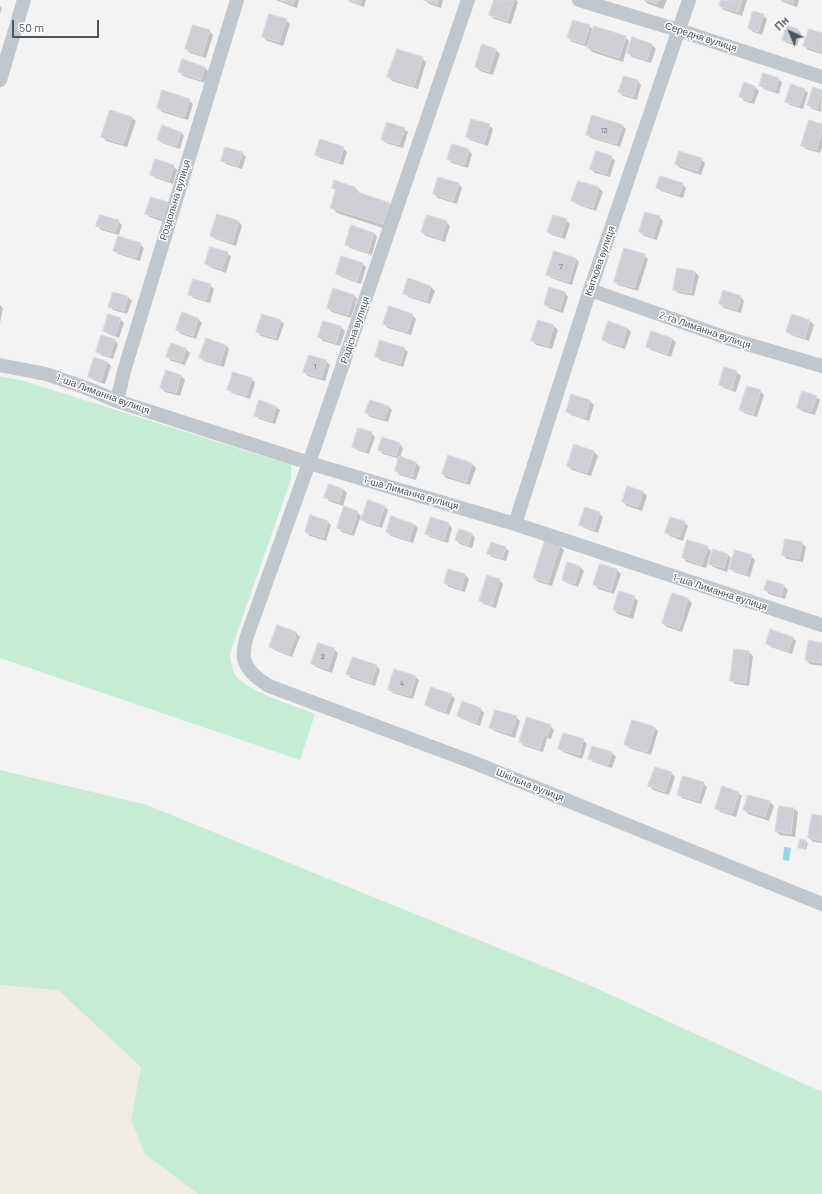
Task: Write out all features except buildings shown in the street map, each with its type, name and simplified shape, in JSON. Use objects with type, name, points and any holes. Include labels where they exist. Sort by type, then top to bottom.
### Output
[{"type":"street","points":[[0,80],[24,0]]},
{"type":"street","name":"Роздольна вулиця","points":[[117,401],[124,370],[237,0]]},
{"type":"street","name":"Радісна вулиця","points":[[244,659],[244,649],[247,636],[309,463],[468,0]]},
{"type":"street","name":"Середня вулиця","points":[[579,0],[678,30],[822,77]]},
{"type":"street","name":"Квіткова вулиця","points":[[516,524],[590,290],[689,0]]},
{"type":"street","name":"2-га Лиманна вулиця","points":[[590,290],[730,339],[822,366]]},
{"type":"street","name":"1-ша Лиманна вулиця","points":[[0,365],[46,374],[84,387],[117,401],[309,463],[516,524],[822,625]]},
{"type":"street","name":"Шкільна вулиця","points":[[244,659],[259,680],[268,686],[475,763],[822,904]]},
{"type":"green space","points":[[0,376],[24,381],[291,465],[291,479],[230,653],[231,663],[237,677],[251,688],[315,714],[300,760],[0,658]]},
{"type":"green space","points":[[0,770],[147,805],[587,984],[822,1092],[822,1194],[0,1194]]},
{"type":"sand","points":[[0,985],[58,990],[141,1067],[131,1120],[145,1154],[198,1194],[0,1194]]},
{"type":"water","points":[[784,847],[791,848],[789,861],[783,860]]}]
